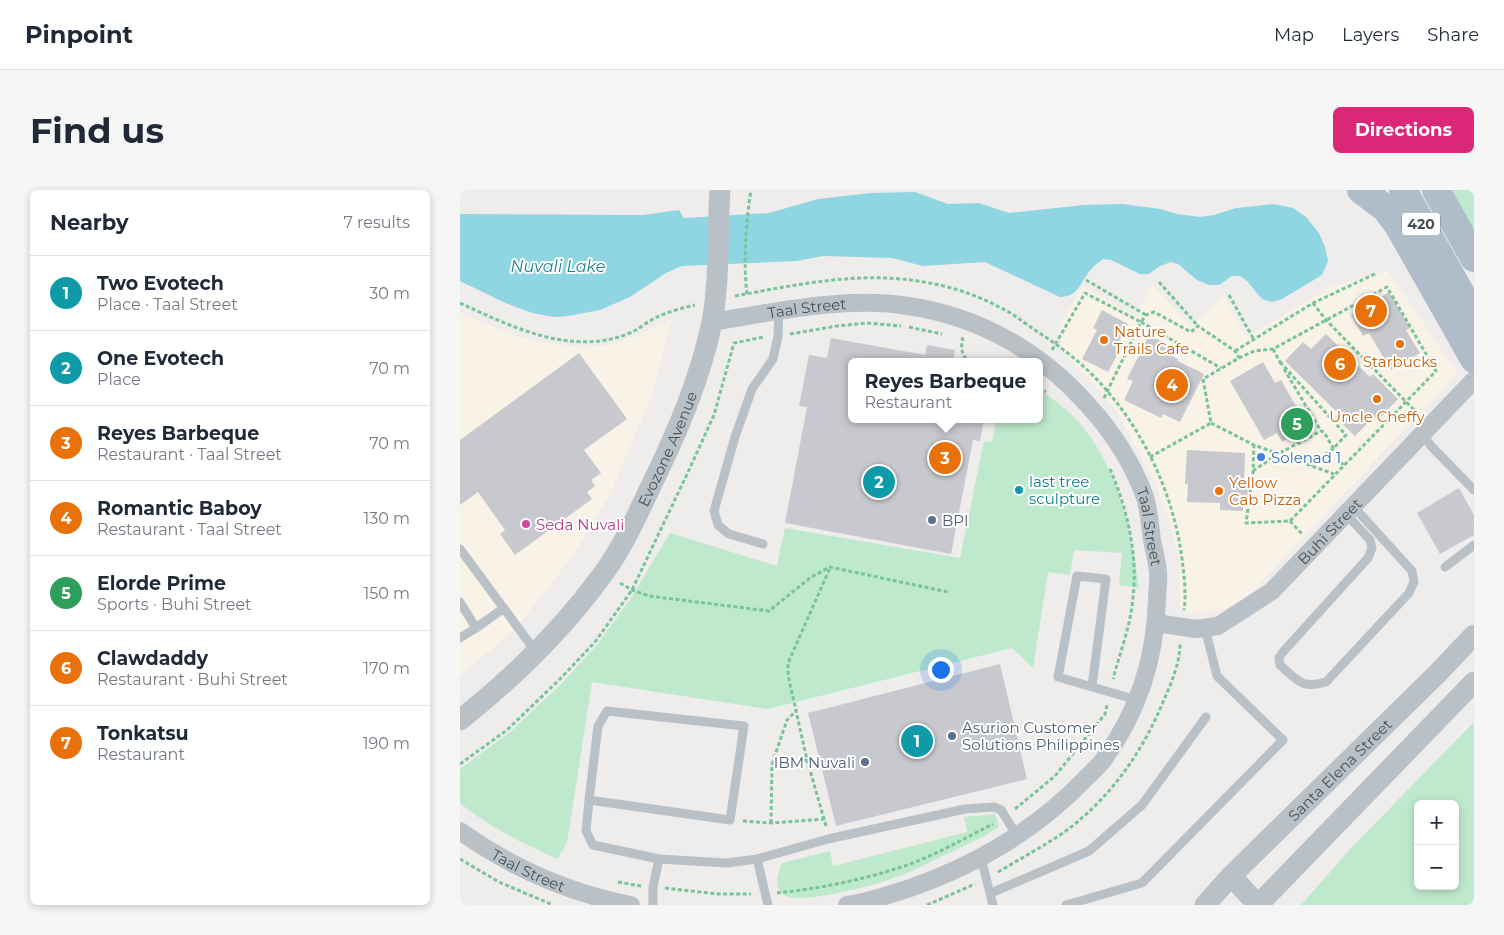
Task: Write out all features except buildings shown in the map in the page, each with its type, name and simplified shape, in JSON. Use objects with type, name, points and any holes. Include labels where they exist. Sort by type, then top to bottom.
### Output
[{"type":"main road","points":[[1361,190],[1384,208],[1398,225],[1463,319],[1474,359]]},
{"type":"main road","name":"420","points":[[1403,190],[1440,257],[1463,319]]},
{"type":"main road","name":"420","points":[[1436,190],[1474,258]]},
{"type":"street","name":"Evozone Avenue","points":[[460,720],[504,683],[562,625],[603,574],[624,540],[686,410],[699,370],[712,322],[716,294],[718,197]]},
{"type":"street","name":"Taal Street","points":[[712,322],[846,303],[879,303],[909,306],[943,314],[1000,334],[1038,358]]},
{"type":"street","name":"Taal Street","points":[[847,905],[891,900],[981,858],[1016,834],[1040,821],[1065,800],[1102,761],[1122,732],[1137,700],[1150,661],[1156,623],[1158,573],[1146,500],[1124,452],[1096,413],[1062,377],[1043,362]]},
{"type":"street","name":"Buhi Street","points":[[1156,623],[1196,629],[1218,626],[1272,591],[1474,380]]},
{"type":"street","name":"Santa Elena Street","points":[[1205,905],[1231,876],[1438,673],[1474,635]]},
{"type":"street","points":[[1231,876],[1258,905],[1474,682]]},
{"type":"street","name":"Taal Street","points":[[460,832],[506,861],[565,888],[627,905]]},
{"type":"lane","points":[[763,544],[729,534],[718,525],[714,511],[735,437],[752,389],[774,359],[778,336],[779,311]]},
{"type":"lane","points":[[1426,430],[1430,446],[1474,490]]},
{"type":"lane","points":[[1350,510],[1412,571],[1414,582],[1409,593],[1326,682],[1313,686],[1300,683],[1280,665],[1279,658],[1368,558],[1372,548],[1370,540],[1350,510]]},
{"type":"lane","points":[[1445,567],[1474,545]]},
{"type":"lane","points":[[460,549],[536,652]]},
{"type":"lane","points":[[1092,686],[1106,579],[1077,576],[1058,677],[1137,700]]},
{"type":"lane","points":[[460,602],[476,628]]},
{"type":"lane","points":[[460,638],[504,608]]},
{"type":"lane","points":[[1066,905],[1142,882],[1283,740],[1217,676],[1205,628]]},
{"type":"lane","points":[[589,800],[730,820],[744,726],[607,711],[598,726],[589,800],[586,831],[593,845],[659,860],[727,863],[757,859],[828,839],[965,809],[994,807],[1001,810],[1016,834]]},
{"type":"lane","points":[[991,893],[1089,851],[1142,805],[1206,717]]},
{"type":"lane","points":[[981,858],[993,905]]},
{"type":"lane","points":[[757,859],[768,905]]},
{"type":"lane","points":[[653,905],[653,887],[659,860]]},
{"type":"path","points":[[747,294],[746,279],[751,190]]},
{"type":"path","points":[[1235,351],[1314,303],[1376,274]]},
{"type":"path","points":[[460,303],[534,334],[584,342],[608,339],[631,332],[656,317],[716,294],[747,294],[837,278],[869,276],[901,278],[931,283],[971,295],[1001,308],[1055,344],[1076,360],[1097,380],[1132,422],[1165,490],[1177,525],[1183,561],[1185,607],[1178,658],[1168,692],[1154,725],[1136,756],[1116,782],[1090,811],[1064,832],[987,878],[962,891],[927,905]]},
{"type":"path","points":[[1086,280],[1146,315]]},
{"type":"path","points":[[1159,282],[1198,326],[1235,351],[1239,358]]},
{"type":"path","points":[[1211,423],[1203,378],[1239,358],[1254,352],[1273,349],[1388,286],[1436,371],[1290,521],[1246,522],[1253,472],[1254,445]]},
{"type":"path","points":[[1046,364],[1055,344],[1085,293],[1141,322],[1221,368]]},
{"type":"path","points":[[1229,295],[1254,340]]},
{"type":"path","points":[[1314,303],[1326,320],[1406,401],[1426,430]]},
{"type":"path","points":[[1096,413],[1146,315],[1154,312],[1191,332],[1198,326]]},
{"type":"path","points":[[460,764],[507,730],[560,680],[594,642],[632,590],[690,470],[714,415],[734,343],[866,323],[905,326],[943,334]]},
{"type":"path","points":[[953,337],[962,339],[961,351],[965,358]]},
{"type":"path","points":[[1273,349],[1343,465]]},
{"type":"path","points":[[1280,362],[1346,435],[1333,449],[1310,465]]},
{"type":"path","points":[[1043,390],[1050,393]]},
{"type":"path","points":[[1211,423],[1254,445],[1334,474]]},
{"type":"path","points":[[1106,461],[1114,477],[1211,423]]},
{"type":"path","points":[[1253,472],[1278,454],[1321,431]]},
{"type":"path","points":[[603,574],[632,590],[649,596],[769,611],[811,577],[830,567],[948,592]]},
{"type":"path","points":[[828,839],[825,819],[807,760],[788,675],[788,663],[830,567]]},
{"type":"path","points":[[771,823],[772,764],[787,720],[797,710]]},
{"type":"path","points":[[772,764],[807,760],[822,768]]},
{"type":"path","points":[[616,881],[718,894],[766,894],[809,890],[895,869],[937,852],[1005,818],[1033,794]]},
{"type":"path","points":[[730,820],[771,823],[825,819]]},
{"type":"path","points":[[460,858],[499,882],[552,905]]},
{"type":"shaded area","name":"Solenad 1","points":[[1388,271],[1457,373],[1252,592],[1234,605],[1220,610],[1189,613],[1180,609],[1179,557],[1169,520],[1156,486],[1117,411],[1095,385],[1076,367],[1063,350],[1058,329],[1082,286],[1137,317],[1152,284],[1191,327],[1224,295],[1246,337],[1333,286]]},
{"type":"shaded area","name":"Seda Nuvali","points":[[460,313],[514,335],[539,342],[585,348],[607,345],[631,338],[672,319],[653,392],[610,494],[574,554],[517,627],[460,676]]},
{"type":"green space","points":[[1451,190],[1474,190],[1474,232]]},
{"type":"green space","points":[[1043,393],[1063,407],[1083,428],[1099,451],[1112,476],[1122,503],[1135,559],[1139,588],[1119,585],[1122,553],[1074,550],[1070,575],[1048,572],[1033,668],[1012,648],[768,709],[592,682],[567,843],[557,859],[506,834],[460,803],[460,769],[510,732],[562,683],[596,646],[631,598],[670,533],[777,566],[785,528],[960,558],[984,441],[992,442],[995,423],[1043,423]]},
{"type":"green space","points":[[1474,722],[1474,905],[1301,905],[1352,847]]},
{"type":"green space","points":[[995,814],[999,827],[927,864],[892,879],[849,891],[817,897],[792,898],[784,895],[778,888],[778,875],[782,863],[830,851],[833,866],[967,832],[964,817]]},
{"type":"water","name":"Nuvali Lake","points":[[915,192],[948,204],[979,203],[1009,213],[1084,205],[1123,204],[1200,217],[1236,208],[1274,204],[1293,208],[1306,217],[1319,233],[1328,261],[1322,275],[1282,299],[1272,302],[1262,299],[1247,281],[1240,276],[1232,276],[1219,285],[1209,285],[1197,280],[1178,264],[1171,262],[1160,266],[1149,274],[1140,274],[1111,260],[1103,259],[1094,266],[1072,294],[1060,297],[985,262],[923,266],[892,258],[823,256],[797,261],[682,266],[666,273],[630,297],[600,310],[554,317],[532,313],[503,302],[460,281],[460,214],[643,215],[679,210],[684,218],[769,213],[818,199],[871,193]]},
{"type":"place","name":"Tonkatsu","points":[[1371,311]]},
{"type":"place","name":"Nature Trails Cafe","points":[[1104,340]]},
{"type":"place","name":"Starbucks","points":[[1400,344]]},
{"type":"place","name":"Clawdaddy","points":[[1340,364]]},
{"type":"place","name":"Romantic Baboy","points":[[1172,385]]},
{"type":"place","name":"Uncle Cheffy","points":[[1377,399]]},
{"type":"place","name":"Elorde Prime","points":[[1297,424]]},
{"type":"place","name":"Solenad 1","points":[[1261,457]]},
{"type":"place","name":"Reyes Barbeque","points":[[945,458]]},
{"type":"place","name":"One Evotech","points":[[879,482]]},
{"type":"place","name":"last tree sculpture","points":[[1019,490]]},
{"type":"place","name":"Yellow Cab Pizza","points":[[1219,491]]},
{"type":"place","name":"BPI","points":[[932,520]]},
{"type":"place","name":"Seda Nuvali","points":[[526,524]]},
{"type":"place","name":"Asurion Customer Solutions Philippines","points":[[952,736]]},
{"type":"place","name":"Two Evotech","points":[[917,741]]},
{"type":"place","name":"IBM Nuvali","points":[[865,762]]}]
